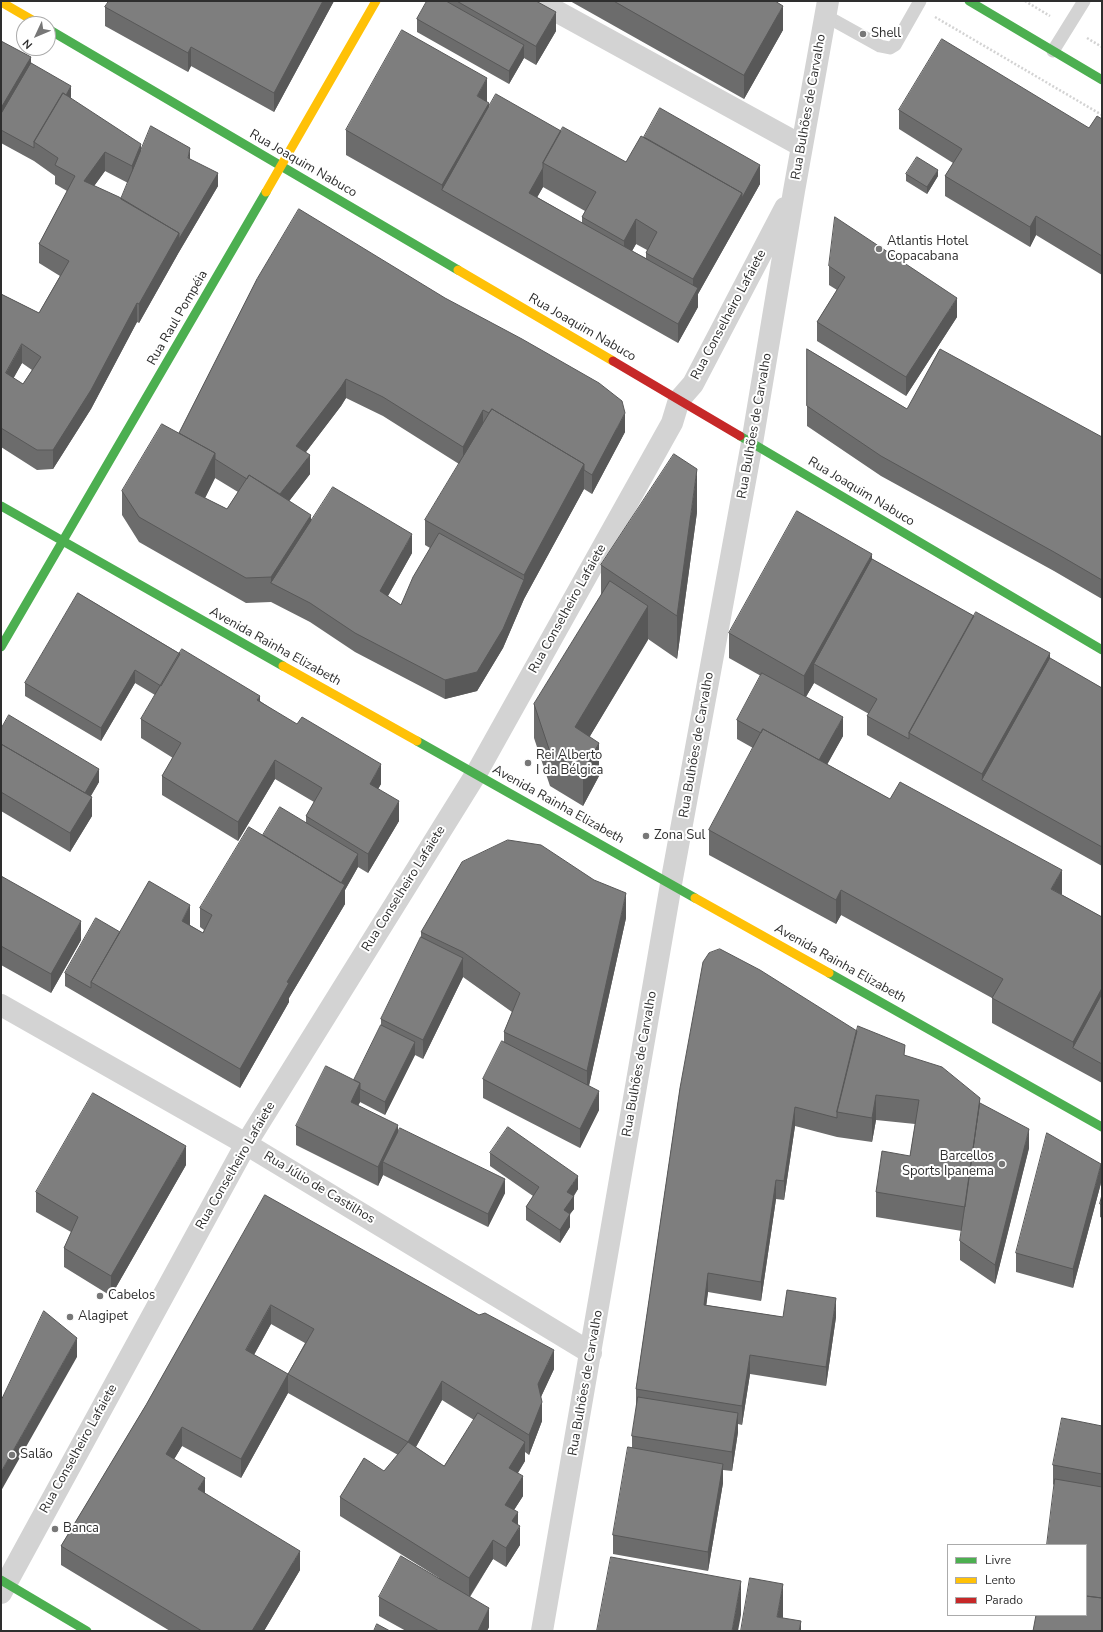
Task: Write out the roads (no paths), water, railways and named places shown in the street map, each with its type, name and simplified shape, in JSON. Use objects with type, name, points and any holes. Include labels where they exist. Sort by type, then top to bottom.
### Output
[{"type":"main road","name":"Rua Raul Pompéia","points":[[1,648],[376,1]]},
{"type":"main road","points":[[969,1],[1102,80]]},
{"type":"main road","points":[[1,2],[25,16]]},
{"type":"main road","name":"Rua Joaquim Nabuco","points":[[56,34],[1102,650]]},
{"type":"main road","name":"Avenida Rainha Elizabeth","points":[[1,506],[1102,1127]]},
{"type":"main road","points":[[3,1586],[87,1631]]},
{"type":"street","points":[[547,6],[802,146]]},
{"type":"street","name":"Rua Bulhões de Carvalho","points":[[542,1631],[671,884],[752,443],[794,191],[827,8]]},
{"type":"street","name":"Rua Conselheiro Lafaiete","points":[[3,1586],[246,1144],[476,774],[672,422],[679,400],[693,384],[794,191]]},
{"type":"street","name":"Rua Júlio de Castilhos","points":[[1,1005],[246,1144],[591,1353]]},
{"type":"lane","points":[[1053,51],[1084,1]]},
{"type":"lane","points":[[827,8],[880,46],[890,48],[895,45],[919,4]]},
{"type":"place","name":"Shell","points":[[863,34]]},
{"type":"place","name":"Atlantis Hotel Copacabana","points":[[879,249]]},
{"type":"place","name":"Rei Alberto I da Bélgica","points":[[528,763]]},
{"type":"place","name":"Zona Sul","points":[[646,836]]},
{"type":"place","name":"Barcellos Sports Ipanema","points":[[1002,1164]]},
{"type":"place","name":"Cabelos","points":[[100,1296]]},
{"type":"place","name":"Alagipet","points":[[70,1317]]},
{"type":"place","name":"Salão","points":[[12,1455]]},
{"type":"place","name":"Banca","points":[[55,1529]]}]
